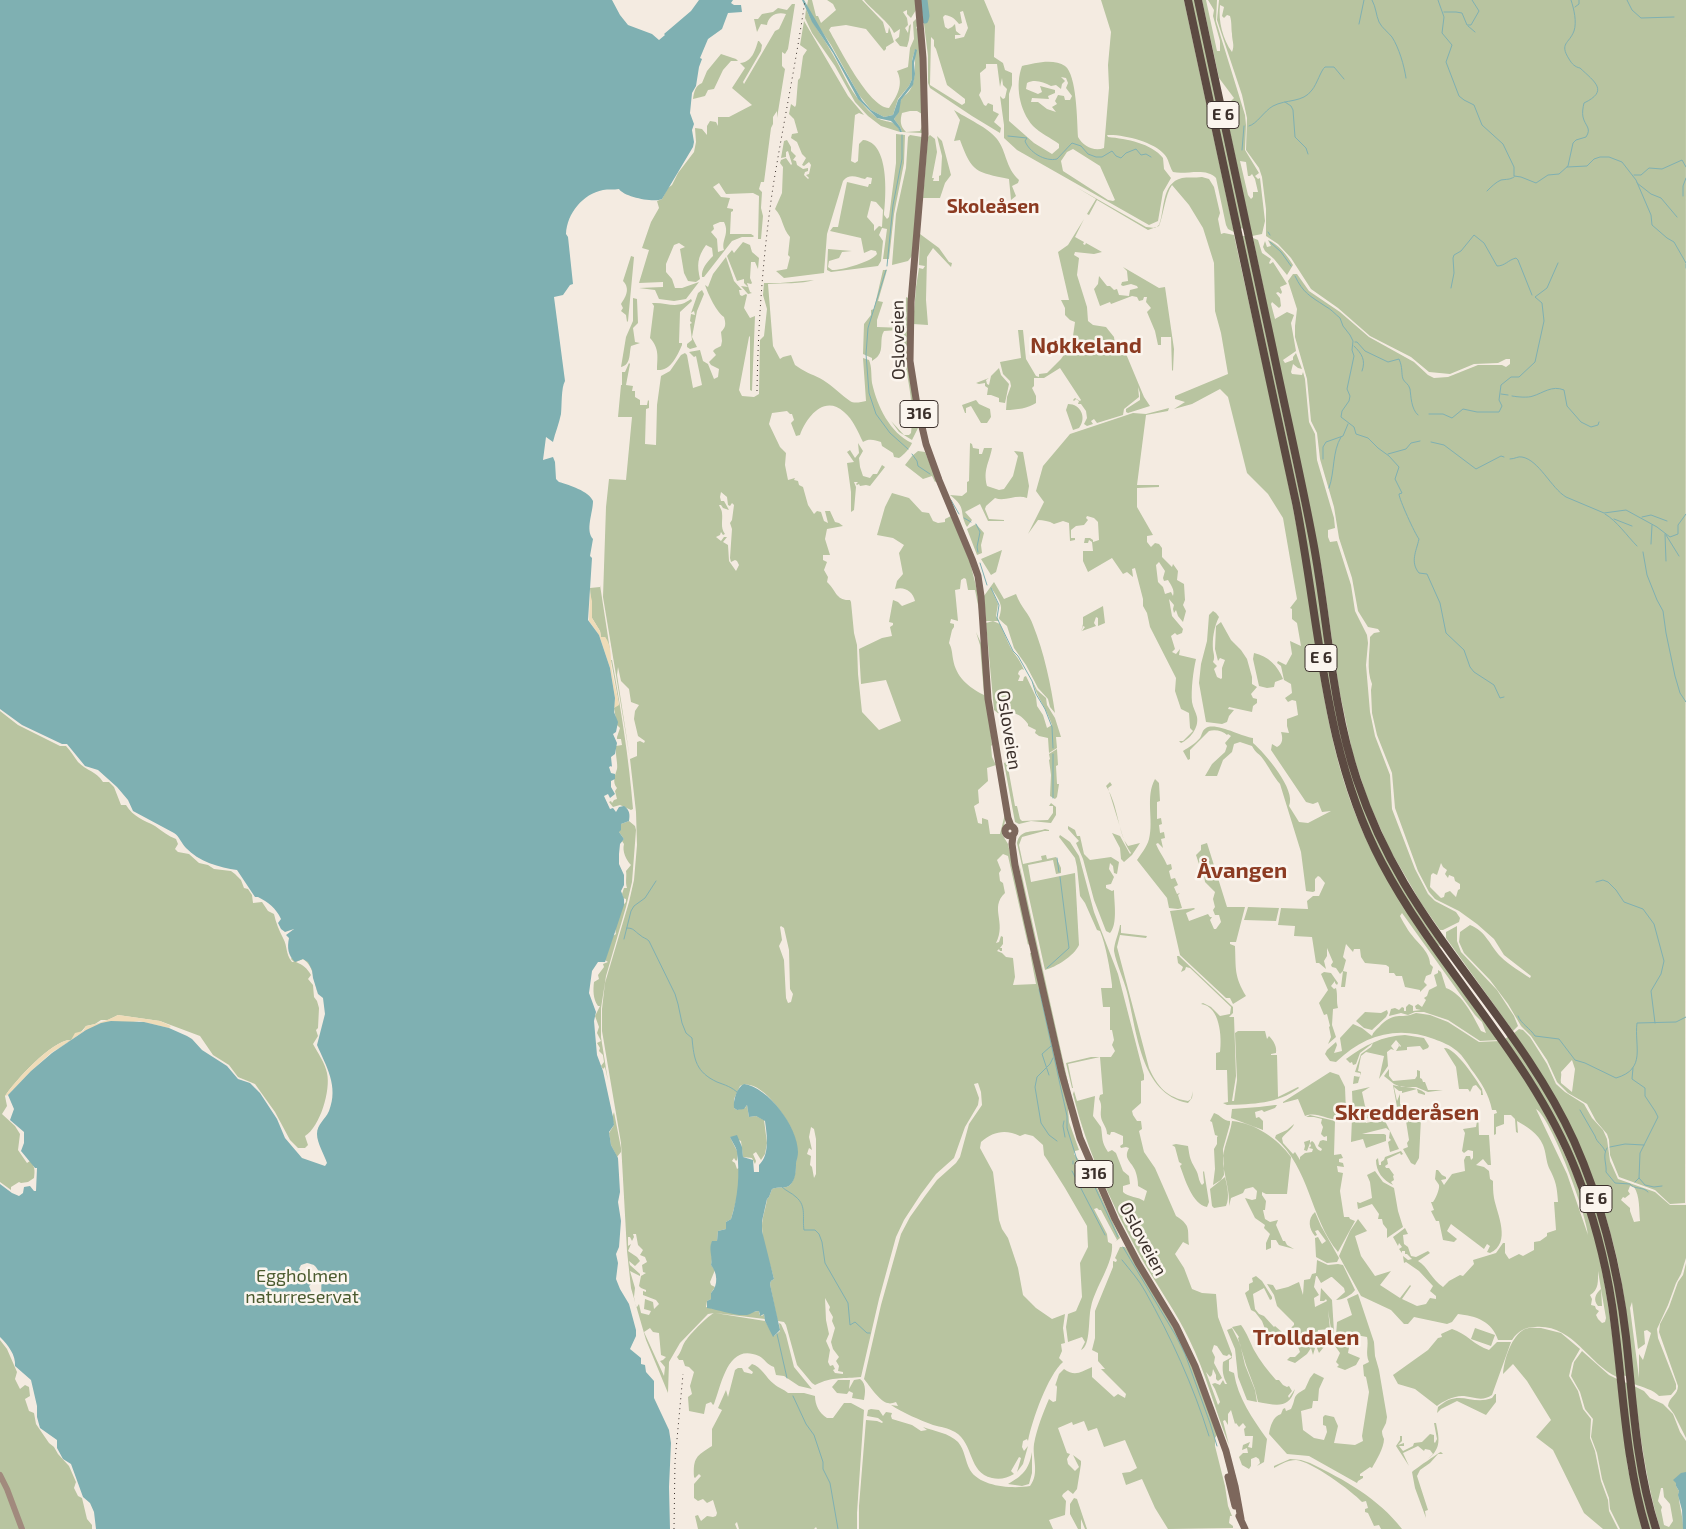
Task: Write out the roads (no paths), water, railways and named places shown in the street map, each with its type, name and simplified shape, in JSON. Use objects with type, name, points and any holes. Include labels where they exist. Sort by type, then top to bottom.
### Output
[{"type":"highway","name":"E 6","points":[[1188,0],[1304,542],[1331,718],[1348,783],[1370,838],[1395,887],[1533,1084],[1569,1153],[1585,1195],[1608,1278],[1633,1474],[1646,1529]]},
{"type":"highway","name":"E 6","points":[[1198,0],[1313,540],[1340,714],[1357,780],[1380,838],[1406,886],[1425,916],[1508,1030],[1554,1102],[1572,1137],[1591,1184],[1608,1237],[1616,1272],[1642,1472],[1656,1529]]},
{"type":"main road","name":"Osloveien","points":[[918,0],[924,58],[925,134],[910,329],[911,370],[918,412],[926,444],[939,480],[978,576],[982,604],[988,699],[1009,826],[1015,830],[1010,836],[1062,1074],[1080,1138],[1114,1219],[1185,1344],[1226,1451],[1234,1478],[1241,1519],[1245,1529]]},
{"type":"main road","points":[[0,1475],[22,1529]]},
{"type":"water","points":[[0,0],[612,0],[628,25],[652,34],[659,40],[691,11],[699,0],[733,0],[731,3],[734,5],[741,5],[742,12],[728,13],[722,29],[708,39],[700,58],[702,59],[696,86],[692,93],[690,113],[694,124],[692,130],[693,147],[662,199],[639,198],[622,192],[619,189],[603,190],[583,200],[569,219],[566,234],[568,237],[573,284],[570,285],[563,295],[554,297],[565,381],[561,414],[553,442],[546,437],[543,460],[553,457],[556,479],[559,482],[583,491],[593,501],[589,526],[593,539],[590,556],[592,558],[588,620],[599,635],[610,668],[615,698],[614,712],[618,722],[616,732],[613,734],[617,743],[615,754],[611,757],[612,767],[609,767],[611,773],[615,774],[615,779],[611,781],[611,787],[615,794],[610,798],[608,794],[604,796],[610,809],[613,808],[616,812],[619,807],[624,806],[626,808],[629,821],[621,824],[619,832],[624,839],[620,844],[619,864],[624,875],[624,885],[621,891],[624,905],[605,962],[598,962],[592,971],[589,993],[596,1012],[594,1021],[597,1055],[603,1071],[613,1117],[614,1125],[609,1132],[611,1145],[618,1158],[620,1192],[618,1202],[621,1221],[619,1247],[616,1254],[618,1263],[616,1279],[629,1304],[636,1330],[636,1336],[630,1349],[641,1358],[641,1364],[645,1365],[646,1372],[654,1381],[654,1398],[669,1430],[671,1443],[670,1529],[96,1529],[94,1512],[90,1503],[83,1497],[71,1464],[63,1459],[57,1448],[57,1440],[40,1428],[31,1380],[15,1366],[13,1354],[0,1337],[0,1184],[19,1196],[23,1193],[24,1187],[30,1186],[36,1191],[37,1168],[21,1151],[24,1143],[24,1132],[10,1120],[14,1109],[8,1095],[52,1053],[86,1030],[101,1023],[111,1021],[144,1022],[169,1028],[187,1036],[202,1050],[227,1066],[238,1079],[250,1083],[260,1093],[277,1119],[285,1138],[302,1158],[325,1166],[327,1163],[318,1141],[317,1131],[329,1111],[333,1093],[330,1076],[317,1045],[325,1014],[323,998],[318,994],[308,962],[303,959],[295,962],[289,954],[289,938],[286,935],[294,929],[285,932],[281,929],[278,923],[281,919],[277,912],[265,901],[255,897],[237,870],[217,866],[191,853],[174,833],[133,811],[128,800],[117,787],[98,770],[85,766],[67,744],[62,744],[22,725],[0,709]],"holes":[[[307,1263],[315,1266],[320,1274],[321,1290],[318,1305],[309,1286],[313,1282],[312,1277],[299,1269],[301,1265]]]},
{"type":"water","points":[[802,0],[804,0],[862,100],[871,110],[884,117],[893,115],[898,100],[909,86],[912,79],[912,61],[915,49],[917,50],[914,63],[913,85],[901,100],[899,112],[894,119],[902,132],[891,121],[877,118],[858,99],[833,53],[812,22]]},
{"type":"water","points":[[744,1084],[763,1092],[772,1100],[787,1120],[797,1142],[798,1152],[792,1183],[788,1186],[772,1189],[767,1199],[762,1221],[762,1231],[774,1279],[770,1284],[780,1330],[773,1337],[765,1321],[764,1314],[760,1316],[759,1311],[742,1315],[707,1308],[707,1301],[711,1299],[711,1293],[716,1282],[715,1271],[711,1265],[710,1247],[712,1241],[717,1241],[718,1231],[726,1229],[726,1222],[731,1219],[737,1194],[738,1160],[736,1148],[730,1137],[737,1135],[742,1147],[743,1157],[753,1160],[754,1172],[759,1172],[759,1165],[765,1156],[766,1150],[765,1121],[756,1116],[749,1117],[747,1105],[744,1109],[737,1110],[734,1108],[736,1094]]},
{"type":"water","points":[[1686,1472],[1686,1529],[1683,1529],[1679,1491],[1673,1480],[1681,1473]]},
{"type":"waterway","points":[[924,0],[925,20]]},
{"type":"waterway","points":[[1359,24],[1364,0]]},
{"type":"waterway","points":[[1372,0],[1379,22],[1397,46],[1406,78]]},
{"type":"waterway","points":[[1438,0],[1444,17],[1442,33],[1452,45],[1446,62],[1459,96],[1474,105],[1482,125],[1503,144],[1514,167],[1514,176],[1536,183],[1548,175],[1559,174],[1568,166],[1573,143],[1586,137],[1588,131],[1583,115],[1584,103],[1592,99],[1598,90],[1594,82],[1580,68],[1575,66],[1566,54],[1565,47],[1575,27],[1575,16],[1571,0]]},
{"type":"waterway","points":[[1444,12],[1462,13],[1467,25],[1471,25],[1479,11],[1472,0]]},
{"type":"waterway","points":[[1575,7],[1579,4],[1579,0]]},
{"type":"waterway","points":[[1627,0],[1632,10],[1641,18],[1674,17]]},
{"type":"waterway","points":[[1468,26],[1475,32]]},
{"type":"waterway","points":[[1249,126],[1255,123],[1273,106],[1299,99],[1308,94],[1325,67],[1334,67],[1344,79]]},
{"type":"waterway","points":[[1285,102],[1293,110],[1295,137],[1306,148],[1308,154]]},
{"type":"waterway","points":[[1242,150],[1244,126]]},
{"type":"waterway","points":[[887,266],[893,205],[902,159],[902,135]]},
{"type":"waterway","points":[[1008,136],[1027,138],[1025,141],[1030,149],[1043,158],[1052,160],[1057,159],[1072,143],[1081,146],[1088,154],[1096,157],[1102,157],[1112,151],[1121,158],[1126,153],[1136,149],[1141,155],[1146,154],[1151,157]]},
{"type":"waterway","points":[[1567,167],[1587,166],[1594,159],[1600,157],[1609,157],[1622,162],[1636,180],[1651,215],[1652,225],[1674,242],[1686,263]]},
{"type":"waterway","points":[[1634,175],[1641,175],[1649,168],[1662,169],[1682,160],[1686,167]]},
{"type":"waterway","points":[[1487,191],[1499,181],[1514,177]]},
{"type":"waterway","points":[[1683,196],[1683,186],[1686,178]]},
{"type":"waterway","points":[[1637,183],[1651,194],[1661,198],[1677,217]]},
{"type":"waterway","points":[[1451,288],[1454,273],[1454,255],[1461,251],[1474,235],[1484,243],[1497,266],[1516,258],[1518,260],[1532,295]]},
{"type":"waterway","points":[[1270,242],[1281,252],[1291,266]]},
{"type":"waterway","points":[[1429,414],[1443,414],[1452,418],[1463,409],[1477,412],[1499,412],[1502,406],[1499,400],[1501,385],[1511,377],[1519,377],[1535,362],[1544,321],[1542,303],[1535,297],[1547,288],[1558,263]]},
{"type":"waterway","points":[[886,270],[868,328],[866,354],[869,393],[876,414],[890,433],[908,449]]},
{"type":"waterway","points":[[1295,276],[1307,294],[1340,318],[1353,341],[1352,350],[1354,356],[1347,389],[1350,396],[1341,417],[1354,427],[1356,434],[1368,438],[1399,467],[1395,479],[1402,493],[1399,494],[1419,539],[1414,557],[1416,569],[1419,573],[1427,574],[1440,603],[1446,633],[1464,650],[1470,667],[1474,672],[1494,685],[1500,698],[1504,697]]},
{"type":"waterway","points":[[1355,342],[1365,351],[1388,362],[1399,359],[1403,379],[1409,387],[1413,406],[1418,415]]},
{"type":"waterway","points":[[1354,346],[1362,357],[1364,364],[1362,371]]},
{"type":"waterway","points":[[1512,396],[1528,397],[1556,388],[1564,390],[1567,406],[1581,422],[1591,427],[1598,425],[1599,422]]},
{"type":"waterway","points":[[1501,394],[1508,395]]},
{"type":"waterway","points":[[1323,459],[1323,447],[1326,442],[1343,436],[1348,424]]},
{"type":"waterway","points":[[1329,488],[1336,449],[1341,437]]},
{"type":"waterway","points":[[1388,454],[1406,449],[1411,443],[1420,441]]},
{"type":"waterway","points":[[1431,442],[1444,445],[1476,469],[1501,456],[1504,457]]},
{"type":"waterway","points":[[912,454],[918,466],[930,474]]},
{"type":"waterway","points":[[1510,459],[1521,457],[1534,463],[1560,493],[1566,497],[1604,513],[1626,510],[1657,527],[1670,537],[1678,534],[1678,525],[1686,514]]},
{"type":"waterway","points":[[951,500],[959,514]]},
{"type":"waterway","points":[[1605,514],[1637,546]]},
{"type":"waterway","points":[[1642,517],[1651,515],[1667,521]]},
{"type":"waterway","points":[[964,518],[971,522]]},
{"type":"waterway","points":[[1614,519],[1632,526]]},
{"type":"waterway","points":[[976,524],[980,532],[978,552]]},
{"type":"waterway","points":[[1651,544],[1652,525]]},
{"type":"waterway","points":[[1665,534],[1666,561]]},
{"type":"waterway","points":[[1666,535],[1679,556]]},
{"type":"waterway","points":[[1643,552],[1647,575],[1663,611],[1675,676],[1680,693],[1686,702]]},
{"type":"waterway","points":[[980,563],[987,585]]},
{"type":"waterway","points":[[991,588],[999,605],[997,618],[1013,651],[1018,656],[1032,681],[1036,694],[1045,709],[1052,727],[1053,748]]},
{"type":"waterway","points":[[1053,754],[1053,798]]},
{"type":"waterway","points":[[1057,858],[1059,872]]},
{"type":"waterway","points":[[1047,968],[1069,948],[1060,877]]},
{"type":"waterway","points":[[1596,882],[1603,880],[1608,882],[1624,902],[1643,909],[1654,924],[1664,961],[1661,974],[1651,991],[1655,1023]]},
{"type":"waterway","points":[[624,939],[631,911],[634,906],[645,898],[656,881]]},
{"type":"waterway","points":[[627,928],[633,929],[649,941],[675,994],[682,1023],[686,1033],[692,1038],[697,1065],[710,1078],[738,1093]]},
{"type":"waterway","points":[[1039,989],[1067,1116],[1067,1128],[1078,1163],[1086,1168],[1118,1237]]},
{"type":"waterway","points":[[1518,1016],[1535,1036],[1559,1039],[1575,1060],[1616,1078],[1626,1074],[1635,1063],[1637,1056],[1637,1023],[1676,1022],[1686,1017]]},
{"type":"waterway","points":[[1049,1075],[1042,1054],[1051,1046]]},
{"type":"waterway","points":[[1053,1058],[1050,1064],[1037,1077],[1035,1087],[1041,1123],[1049,1135],[1057,1141]]},
{"type":"waterway","points":[[1633,1068],[1632,1079],[1645,1088],[1645,1096],[1658,1117],[1640,1153],[1639,1178],[1645,1185],[1662,1186]]},
{"type":"waterway","points":[[1580,1110],[1605,1151]]},
{"type":"waterway","points":[[1064,1121],[1065,1137]]},
{"type":"waterway","points":[[1610,1147],[1625,1144],[1644,1145]]},
{"type":"waterway","points":[[1607,1148],[1605,1154],[1606,1172],[1615,1183],[1630,1184],[1648,1192]]},
{"type":"waterway","points":[[1072,1171],[1105,1235]]},
{"type":"waterway","points":[[1635,1182],[1639,1178]]},
{"type":"waterway","points":[[782,1187],[802,1204],[804,1230],[815,1230],[819,1234],[825,1263],[848,1303],[850,1325],[855,1322],[867,1333],[870,1333]]},
{"type":"waterway","points":[[1123,1247],[1185,1354],[1217,1446]]},
{"type":"waterway","points":[[1122,1260],[1143,1287],[1164,1326],[1189,1380],[1209,1436]]},
{"type":"waterway","points":[[777,1334],[787,1378]]},
{"type":"waterway","points":[[793,1396],[806,1424],[814,1435],[823,1462],[823,1469],[830,1483],[838,1529]]},
{"type":"railway","points":[[757,391],[762,289],[769,212],[805,0]]},
{"type":"railway","points":[[674,1529],[675,1461],[683,1374]]},
{"type":"district","name":"Skoleåsen","points":[[993,207]]},
{"type":"district","name":"Nøkkeland","points":[[1086,346]]},
{"type":"district","name":"Åvangen","points":[[1242,871]]},
{"type":"district","name":"Skredderåsen","points":[[1407,1113]]},
{"type":"district","name":"Trolldalen","points":[[1306,1338]]},
{"type":"park label","name":"Eggholmen naturreservat","points":[[302,1286]]}]
